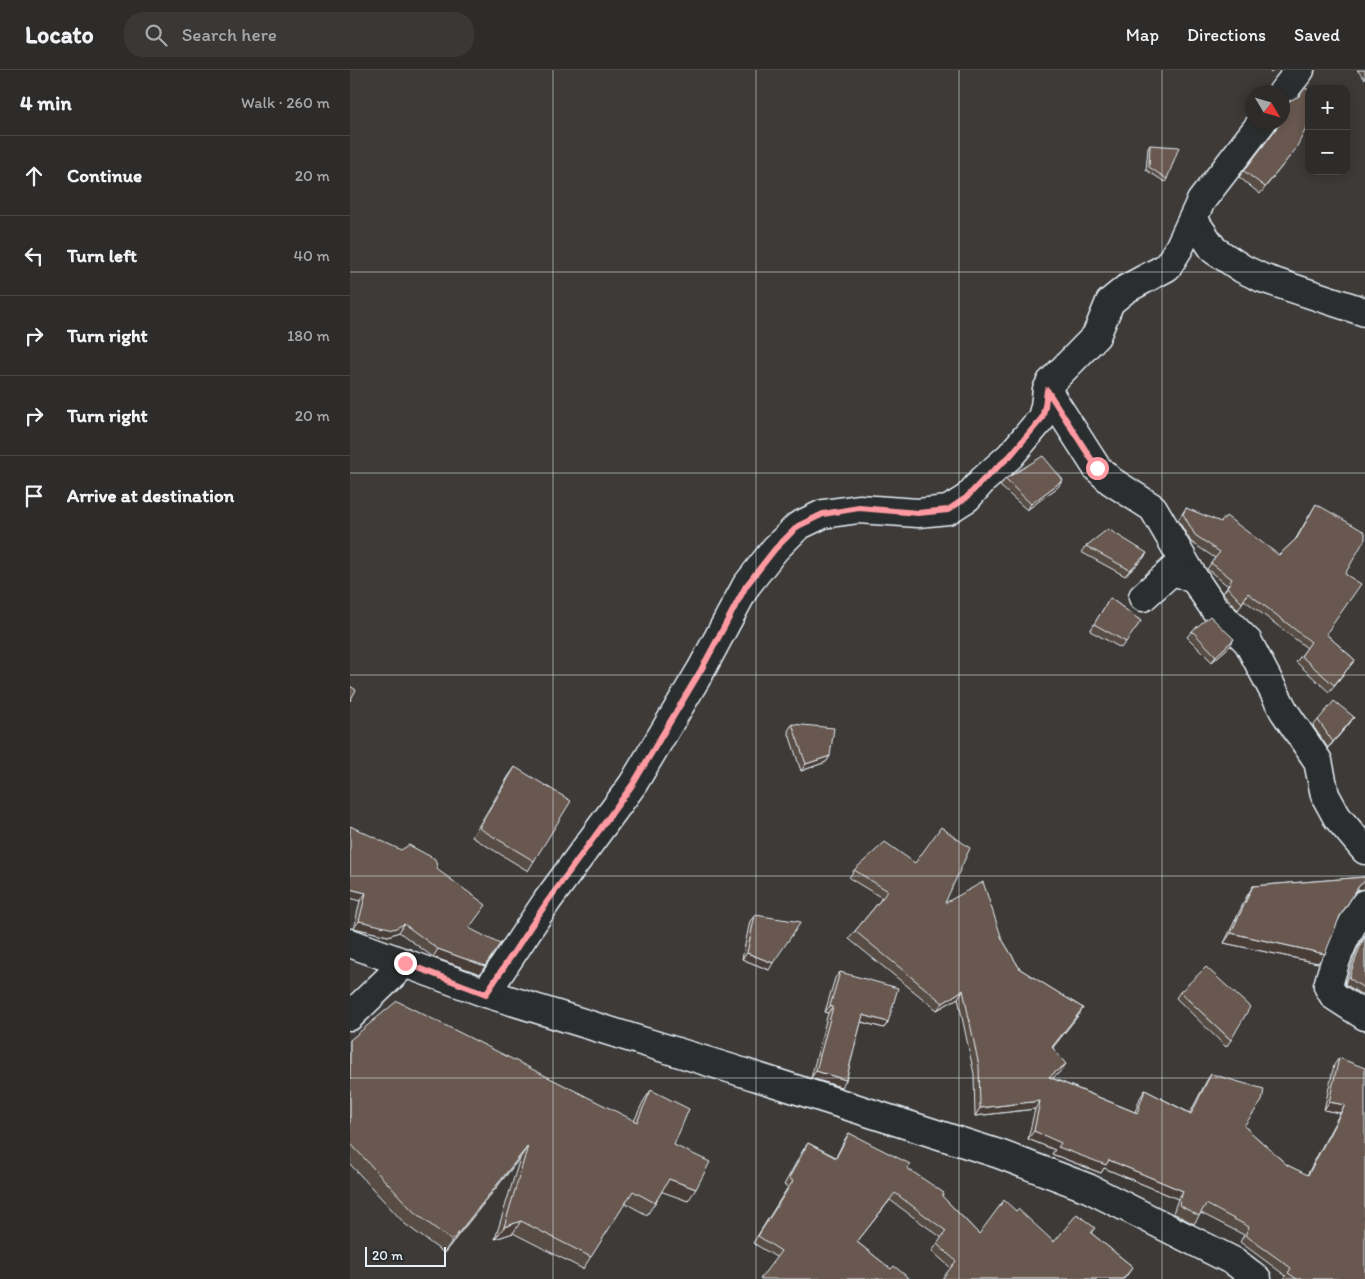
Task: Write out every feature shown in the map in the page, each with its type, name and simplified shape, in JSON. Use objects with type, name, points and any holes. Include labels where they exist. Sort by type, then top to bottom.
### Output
[{"type":"street","points":[[1288,85],[1300,70]]},
{"type":"street","points":[[486,994],[547,902],[633,784],[701,670],[746,586],[775,549],[798,526],[823,514],[859,508],[918,513],[948,510],[966,498],[1010,456],[1042,418],[1047,390],[1055,376],[1096,336],[1110,302],[1126,288],[1167,267],[1179,248],[1201,201],[1256,130]]},
{"type":"street","points":[[1193,219],[1214,250],[1243,269],[1262,278],[1365,312]]},
{"type":"street","points":[[1047,390],[1097,468],[1111,481],[1154,508],[1195,580],[1214,608],[1248,642],[1284,712],[1318,761],[1325,796],[1337,817],[1365,850]]},
{"type":"street","points":[[1143,597],[1172,570],[1195,580]]},
{"type":"street","points":[[1365,904],[1349,927],[1333,965],[1328,986],[1334,996],[1365,1016]]},
{"type":"street","points":[[350,943],[486,994],[732,1069],[999,1154],[1088,1188],[1235,1262],[1257,1279]]},
{"type":"street","points":[[350,1016],[405,963]]},
{"type":"building","points":[[1305,88],[1305,131],[1295,150],[1265,187],[1244,171],[1275,130],[1290,130],[1290,100],[1299,96]]},
{"type":"building","points":[[1150,145],[1179,147],[1167,179],[1149,167]]},
{"type":"building","points":[[1043,456],[1063,480],[1031,504],[1005,479]]},
{"type":"building","points":[[1316,504],[1365,532],[1365,539],[1345,574],[1361,584],[1326,634],[1355,660],[1334,685],[1301,656],[1311,642],[1248,593],[1242,603],[1227,587],[1232,579],[1211,563],[1220,552],[1195,535],[1183,514],[1186,508],[1221,522],[1226,516],[1279,555],[1297,538]]},
{"type":"building","points":[[1108,529],[1147,553],[1130,570],[1086,546]]},
{"type":"building","points":[[1110,598],[1141,621],[1126,642],[1094,624]]},
{"type":"building","points":[[1210,616],[1234,639],[1216,656],[1192,631]]},
{"type":"building","points":[[350,686],[356,690],[350,701]]},
{"type":"building","points":[[1334,701],[1354,717],[1333,742],[1318,720]]},
{"type":"building","points":[[792,724],[834,728],[830,756],[806,764]]},
{"type":"building","points":[[515,767],[571,801],[534,861],[479,828]]},
{"type":"building","points":[[350,826],[401,850],[409,845],[435,859],[438,870],[486,905],[469,928],[500,944],[485,966],[438,949],[404,924],[394,929],[359,921],[366,893],[350,889]]},
{"type":"building","points":[[941,827],[970,848],[945,903],[983,882],[1002,939],[1020,969],[1083,1008],[1052,1047],[1066,1064],[1049,1077],[1137,1113],[1145,1090],[1191,1114],[1211,1074],[1264,1089],[1262,1101],[1244,1126],[1287,1165],[1308,1175],[1345,1105],[1329,1102],[1339,1058],[1365,1068],[1365,1279],[1297,1279],[1288,1273],[1291,1268],[1245,1235],[1249,1227],[1206,1204],[1199,1216],[1179,1205],[1183,1191],[1109,1160],[1106,1165],[1058,1147],[1061,1143],[1034,1131],[1040,1101],[980,1108],[979,1066],[963,990],[943,1003],[855,931],[888,891],[854,870],[885,842],[915,863]]},
{"type":"building","points":[[1365,877],[1365,881],[1359,886],[1340,916],[1325,954],[1231,933],[1253,886]]},
{"type":"building","points":[[755,915],[801,922],[773,963],[747,953]]},
{"type":"building","points":[[1365,937],[1365,989],[1349,978]]},
{"type":"building","points":[[1206,967],[1250,1007],[1231,1040],[1180,992]]},
{"type":"building","points":[[840,972],[898,988],[888,1022],[863,1015],[846,1080],[816,1071],[833,1007],[830,1006]]},
{"type":"building","points":[[397,1001],[637,1122],[651,1090],[689,1109],[674,1145],[710,1162],[696,1189],[669,1179],[655,1203],[633,1191],[591,1257],[521,1221],[504,1227],[528,1146],[452,1241],[414,1212],[350,1143],[350,1040]]},
{"type":"building","points":[[849,1133],[910,1164],[907,1168],[944,1193],[942,1196],[979,1234],[1004,1200],[1016,1211],[1018,1209],[1054,1242],[1077,1214],[1095,1228],[1091,1233],[1133,1267],[1123,1279],[942,1279],[956,1261],[937,1244],[946,1231],[895,1193],[857,1242],[891,1269],[894,1266],[910,1279],[760,1279],[781,1251],[758,1236],[793,1181],[789,1178],[808,1143],[836,1158]]},
{"type":"route","points":[[405,963],[486,994],[547,902],[633,784],[701,670],[746,586],[775,549],[798,526],[823,514],[859,508],[918,513],[948,510],[966,498],[1010,456],[1042,418],[1047,390],[1097,468]]}]
